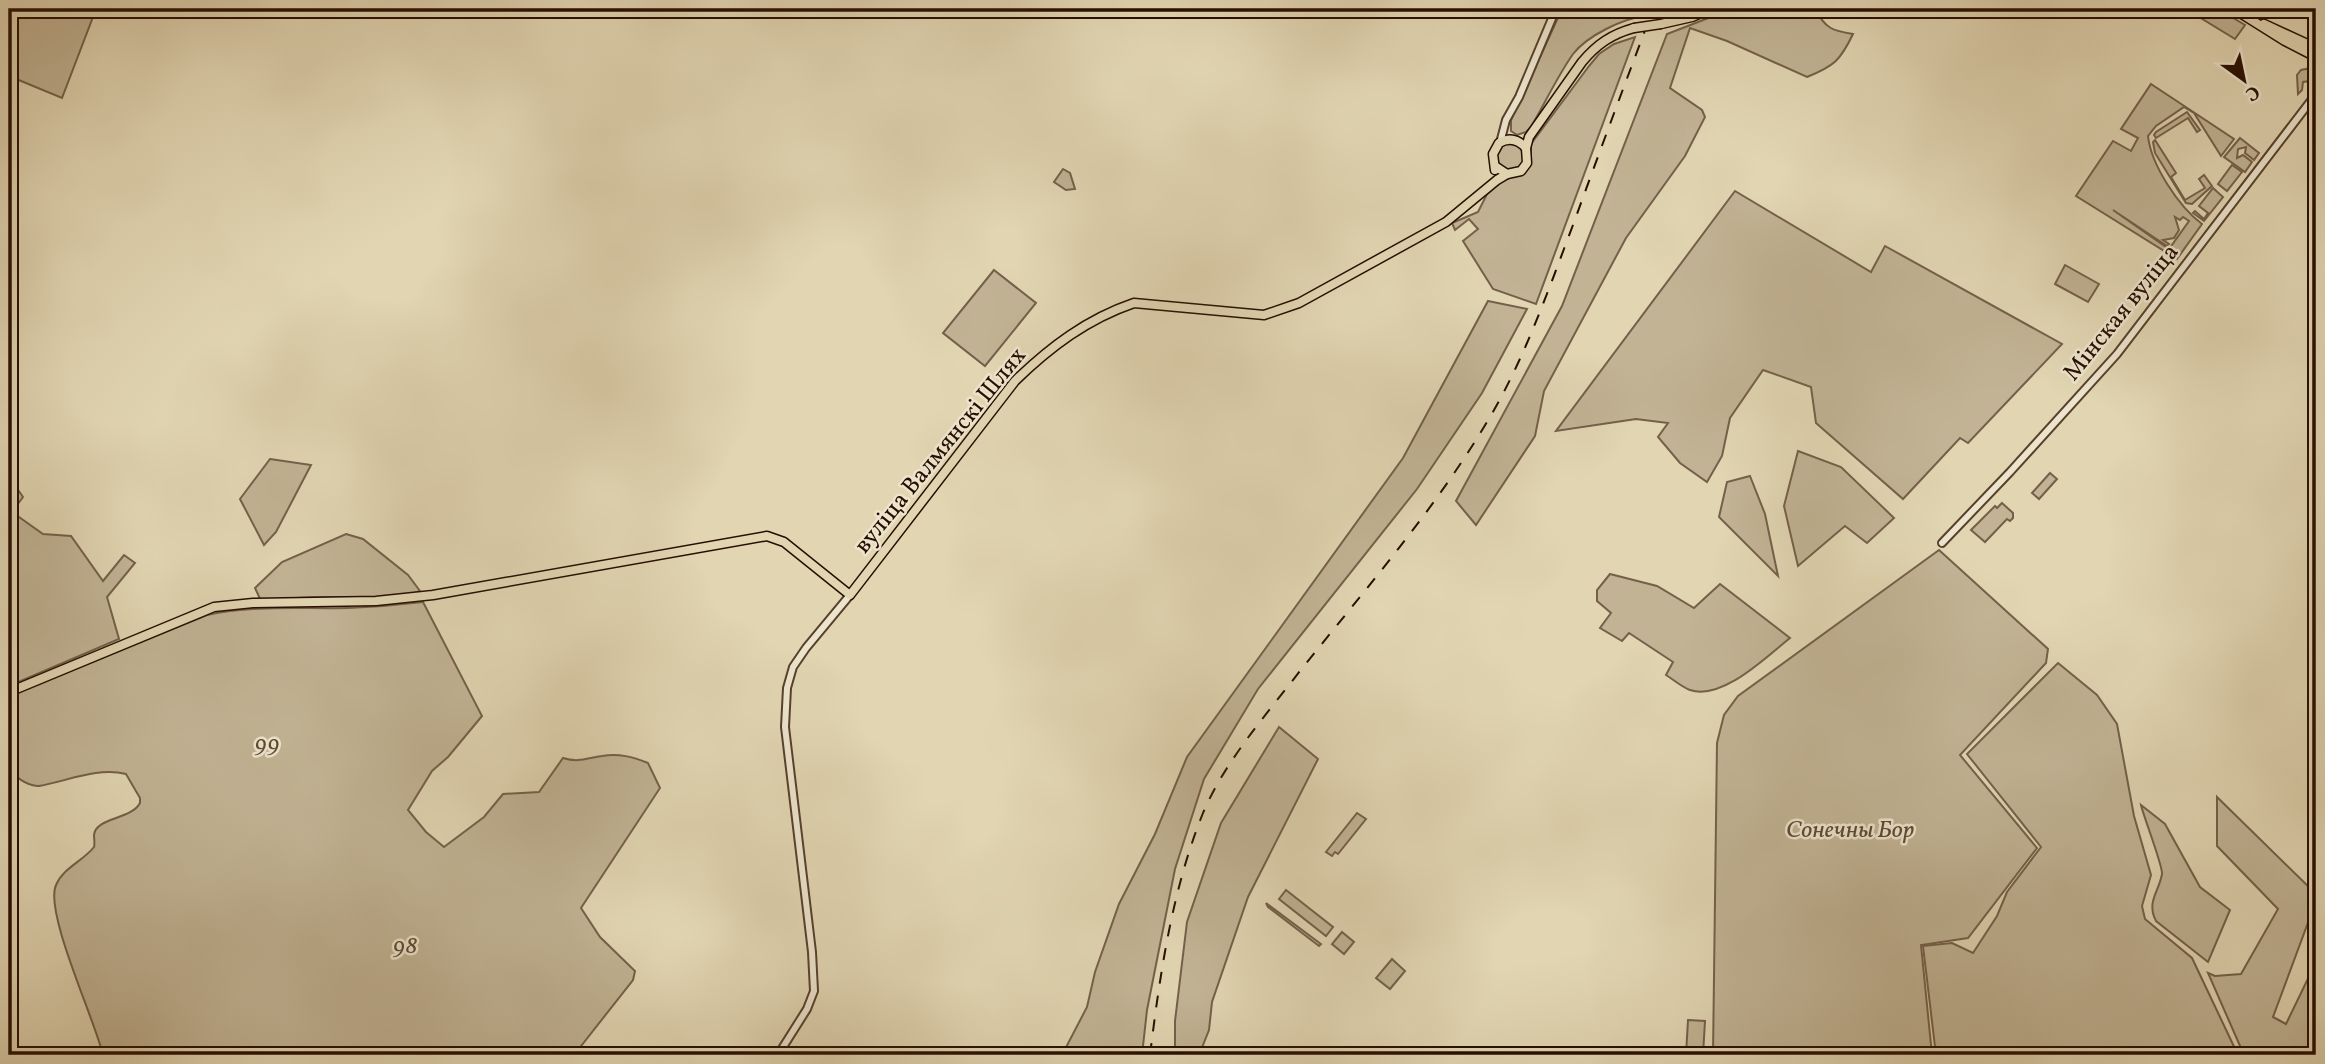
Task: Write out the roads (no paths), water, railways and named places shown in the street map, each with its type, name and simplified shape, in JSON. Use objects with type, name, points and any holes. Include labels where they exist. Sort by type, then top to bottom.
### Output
[{"type":"main road","points":[[1495,166],[1507,174],[1517,173],[1525,167],[1529,137],[1591,51],[1614,35],[1634,28],[1692,17],[1710,9]]},
{"type":"main road","points":[[2234,9],[2316,57]]},
{"type":"main road","points":[[2255,21],[2316,48]]},
{"type":"main road","points":[[1490,186],[1495,166],[1493,154],[1500,142],[1529,137]]},
{"type":"main road","points":[[1515,140],[1526,148]]},
{"type":"main road","name":"вуліца Валмянскі Шлях","points":[[850,595],[1015,382],[1047,351],[1076,330],[1106,313],[1134,303],[1264,315],[1282,310],[1446,222],[1507,174]]},
{"type":"main road","points":[[9,692],[215,607],[253,603],[376,601],[433,595],[768,536],[783,542],[850,595]]},
{"type":"street","points":[[1500,142],[1506,120],[1519,97],[1556,9]]},
{"type":"street","name":"Мінская вуліца","points":[[1942,543],[2117,354],[2316,94]]},
{"type":"street","points":[[1505,130],[1515,140]]},
{"type":"street","name":"вуліца Валмянскі Шлях","points":[[778,1055],[807,1009],[814,991],[812,952],[785,727],[787,688],[793,667],[850,595]]},
{"type":"railway","points":[[1150,1055],[1175,902],[1192,842],[1212,794],[1234,757],[1260,722],[1427,512],[1494,410],[1537,319],[1653,9]]},
{"type":"park label","name":"99","points":[[267,745]]},
{"type":"park label","name":"Сонечны Бор","points":[[1850,831]]},
{"type":"park label","name":"98","points":[[405,947]]}]
